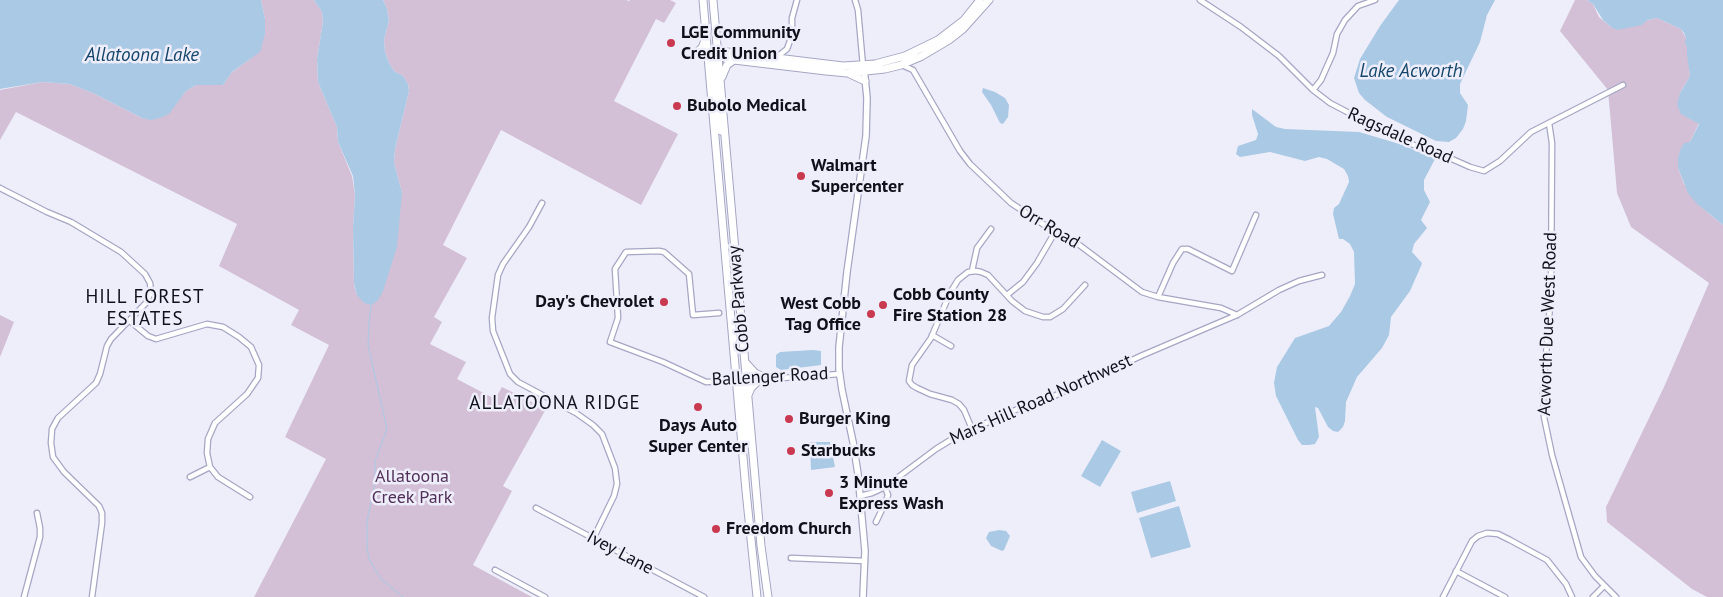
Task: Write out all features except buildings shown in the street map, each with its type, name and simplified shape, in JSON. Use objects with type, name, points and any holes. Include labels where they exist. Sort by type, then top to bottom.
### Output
[{"type":"main road","name":"Cobb Parkway","points":[[703,0],[706,38],[715,55],[722,87],[746,380],[768,597]]},
{"type":"main road","name":"Cobb Parkway","points":[[714,0],[715,55],[729,294],[736,371],[733,381],[757,597]]},
{"type":"main road","points":[[847,73],[905,56],[938,40],[964,20],[980,0]]},
{"type":"main road","points":[[715,55],[727,52],[885,70],[916,59],[956,35],[989,0]]},
{"type":"main road","points":[[695,54],[702,48],[706,38]]},
{"type":"main road","points":[[715,55],[726,59],[847,73],[865,81]]},
{"type":"main road","points":[[715,55],[718,119],[726,146]]},
{"type":"main road","points":[[722,87],[724,70],[734,60]]},
{"type":"main road","points":[[729,294],[733,302],[736,319],[741,369],[746,380]]},
{"type":"main road","points":[[745,362],[755,373],[768,379]]},
{"type":"main road","points":[[748,395],[751,388],[760,379]]},
{"type":"main road","points":[[733,381],[742,391],[746,428],[754,460]]},
{"type":"street","points":[[775,58],[787,49],[792,36],[792,18],[797,0]]},
{"type":"street","points":[[855,0],[858,10],[867,98],[866,136],[839,346],[840,374],[845,409],[853,442],[860,496],[865,561],[863,597]]},
{"type":"street","name":"Ragsdale Road","points":[[1200,0],[1241,27],[1279,56],[1313,90],[1330,103],[1378,129],[1484,172],[1500,161],[1526,135],[1623,85]]},
{"type":"street","points":[[1313,90],[1321,80],[1333,53],[1337,34],[1345,20],[1358,6],[1375,0]]},
{"type":"street","points":[[787,49],[796,61]]},
{"type":"street","points":[[901,65],[913,70],[916,59]]},
{"type":"street","name":"Orr Road","points":[[913,70],[960,151],[970,164],[1010,203],[1055,232],[1074,241],[1136,289],[1158,297],[1214,307],[1237,315]]},
{"type":"street","name":"Acworth Due West Road","points":[[1549,123],[1552,142],[1551,293],[1544,417],[1550,448],[1581,557],[1604,586],[1616,597]]},
{"type":"street","points":[[0,188],[71,222],[120,252],[145,274],[150,283],[151,292],[146,303],[107,346],[96,383],[66,409],[52,429],[53,457],[64,472],[99,506],[102,513],[92,597]]},
{"type":"street","points":[[542,203],[498,275],[492,318],[493,331],[510,374],[518,382],[576,413],[602,434],[615,468],[617,484],[614,496],[593,539]]},
{"type":"street","points":[[1158,297],[1173,263],[1182,249],[1188,248],[1232,271],[1256,215]]},
{"type":"street","points":[[972,271],[977,248],[991,229]]},
{"type":"street","points":[[1007,296],[1023,282],[1037,263],[1055,232]]},
{"type":"street","name":"Ballenger Road","points":[[719,313],[693,315],[689,274],[664,252],[659,250],[626,252],[615,269],[618,318],[610,342],[663,362],[706,382],[840,374]]},
{"type":"street","points":[[972,429],[964,410],[959,404],[917,388],[909,381],[912,365],[932,335],[950,293],[958,280],[968,272],[981,272],[988,275],[1007,296],[1029,313],[1050,317],[1063,308],[1085,285]]},
{"type":"street","name":"Mars Hill Road Northwest","points":[[860,496],[885,487],[945,442],[972,429],[1048,398],[1237,315],[1279,290],[1299,281],[1322,275]]},
{"type":"street","points":[[130,321],[148,336],[156,338],[207,324],[223,327],[240,337],[251,347],[259,365],[258,378],[247,394],[215,423],[208,439],[207,454],[210,467],[226,483],[250,496]]},
{"type":"street","points":[[932,335],[951,346]]},
{"type":"street","points":[[190,477],[210,467]]},
{"type":"street","points":[[876,522],[888,495],[885,487]]},
{"type":"street","name":"Ivey Lane","points":[[536,508],[704,597]]},
{"type":"street","points":[[24,597],[40,537],[37,513]]},
{"type":"street","points":[[1443,597],[1472,541],[1478,536],[1487,534],[1498,534],[1547,560],[1566,584],[1572,597]]},
{"type":"street","points":[[791,558],[865,561]]},
{"type":"street","points":[[495,570],[545,597]]},
{"type":"street","points":[[1456,571],[1505,597]]},
{"type":"street","points":[[1593,597],[1604,586]]},
{"type":"green space","name":"Allatoona Creek Park","points":[[261,0],[314,0],[322,12],[323,22],[317,59],[318,82],[337,127],[338,142],[352,176],[355,195],[353,226],[354,285],[357,295],[402,193],[394,163],[395,149],[409,91],[408,84],[403,76],[394,71],[385,52],[384,40],[389,21],[383,0],[670,0],[676,3],[664,23],[656,19],[614,101],[678,134],[641,205],[501,130],[443,245],[467,258],[434,317],[442,322],[430,344],[466,362],[457,379],[495,399],[502,387],[546,409],[503,486],[512,491],[473,565],[532,597],[254,597],[326,459],[285,437],[329,345],[291,325],[299,310],[219,266],[237,224],[16,112],[0,140],[0,90],[42,82],[70,84],[95,94],[142,118],[173,107],[186,91],[196,85],[223,85],[231,73],[250,59],[265,34],[265,19]]},
{"type":"green space","points":[[1575,0],[1587,0],[1593,4],[1599,17],[1611,27],[1657,18],[1681,29],[1686,38],[1690,76],[1680,93],[1688,118],[1699,123],[1690,142],[1680,150],[1678,168],[1684,184],[1708,213],[1723,225],[1723,597],[1707,597],[1692,589],[1607,522],[1606,507],[1664,387],[1709,283],[1631,227],[1617,193],[1608,90],[1560,31]]},
{"type":"green space","points":[[0,315],[14,322],[0,357]]},
{"type":"water","name":"Allatoona Lake","points":[[0,0],[261,0],[265,19],[265,34],[260,52],[232,72],[223,85],[196,85],[186,91],[169,114],[151,120],[142,118],[95,94],[70,84],[42,82],[0,89]]},
{"type":"water","points":[[314,0],[383,0],[389,21],[384,40],[385,52],[394,71],[403,76],[408,84],[409,91],[395,149],[394,163],[402,193],[397,247],[383,291],[378,300],[372,305],[364,303],[357,295],[354,284],[353,226],[355,195],[353,176],[338,142],[337,127],[318,82],[317,59],[323,22],[322,12]]},
{"type":"water","name":"Lake Acworth","points":[[1399,0],[1495,0],[1487,15],[1480,42],[1460,84],[1460,93],[1468,105],[1466,121],[1456,138],[1449,142],[1436,141],[1387,117],[1359,93],[1354,78],[1360,59],[1380,26]]},
{"type":"water","points":[[1587,0],[1723,0],[1723,225],[1696,203],[1688,193],[1678,168],[1680,150],[1684,143],[1690,142],[1699,124],[1681,114],[1677,105],[1680,93],[1690,76],[1684,33],[1681,29],[1657,18],[1647,20],[1642,25],[1617,30],[1603,20],[1593,4]]},
{"type":"water","points":[[983,88],[1005,98],[1009,105],[1008,117],[1003,124],[1000,123],[982,92]]},
{"type":"water","points":[[1252,109],[1276,127],[1359,132],[1403,145],[1435,159],[1424,180],[1424,190],[1430,202],[1421,220],[1427,228],[1414,244],[1412,252],[1422,263],[1421,266],[1410,291],[1391,317],[1389,335],[1382,348],[1357,377],[1346,402],[1343,427],[1338,432],[1333,431],[1328,427],[1318,408],[1315,407],[1319,437],[1315,444],[1302,445],[1298,440],[1276,396],[1274,383],[1277,367],[1295,338],[1329,326],[1341,312],[1355,284],[1354,252],[1350,244],[1343,239],[1339,239],[1333,214],[1334,208],[1339,204],[1349,182],[1348,176],[1344,169],[1327,159],[1319,157],[1305,161],[1270,152],[1240,157],[1236,154],[1238,146],[1256,140],[1258,134]]},
{"type":"water","points":[[821,351],[821,365],[781,370],[776,367],[776,355],[780,352]]},
{"type":"water","points":[[1102,440],[1121,451],[1100,487],[1081,476]]},
{"type":"water","points":[[810,442],[830,442],[835,467],[811,470]]},
{"type":"water","points":[[1170,481],[1176,501],[1137,513],[1131,492]]},
{"type":"water","points":[[1179,506],[1191,547],[1151,558],[1139,518]]},
{"type":"water","points":[[1006,531],[1010,536],[1002,551],[991,546],[986,538],[989,532]]},
{"type":"waterway","points":[[371,305],[368,345],[387,429],[375,461],[375,483],[367,521],[367,548],[369,559],[380,578],[403,597]]},
{"type":"place","name":"LGE Community Credit Union","points":[[671,43]]},
{"type":"place","name":"Bubolo Medical","points":[[677,106]]},
{"type":"place","name":"Walmart Supercenter","points":[[801,176]]},
{"type":"place","name":"Day's Chevrolet","points":[[664,302]]},
{"type":"place","name":"Cobb County Fire Station 28","points":[[883,305]]},
{"type":"place","name":"West Cobb Tag Office","points":[[871,314]]},
{"type":"place","name":"Days Auto Super Center","points":[[698,407]]},
{"type":"place","name":"Burger King","points":[[789,419]]},
{"type":"place","name":"Starbucks","points":[[791,451]]},
{"type":"place","name":"3 Minute Express Wash","points":[[829,493]]},
{"type":"place","name":"Freedom Church","points":[[716,529]]},
{"type":"district","name":"HILL FOREST ESTATES","points":[[145,309]]},
{"type":"district","name":"ALLATOONA RIDGE","points":[[555,404]]}]
